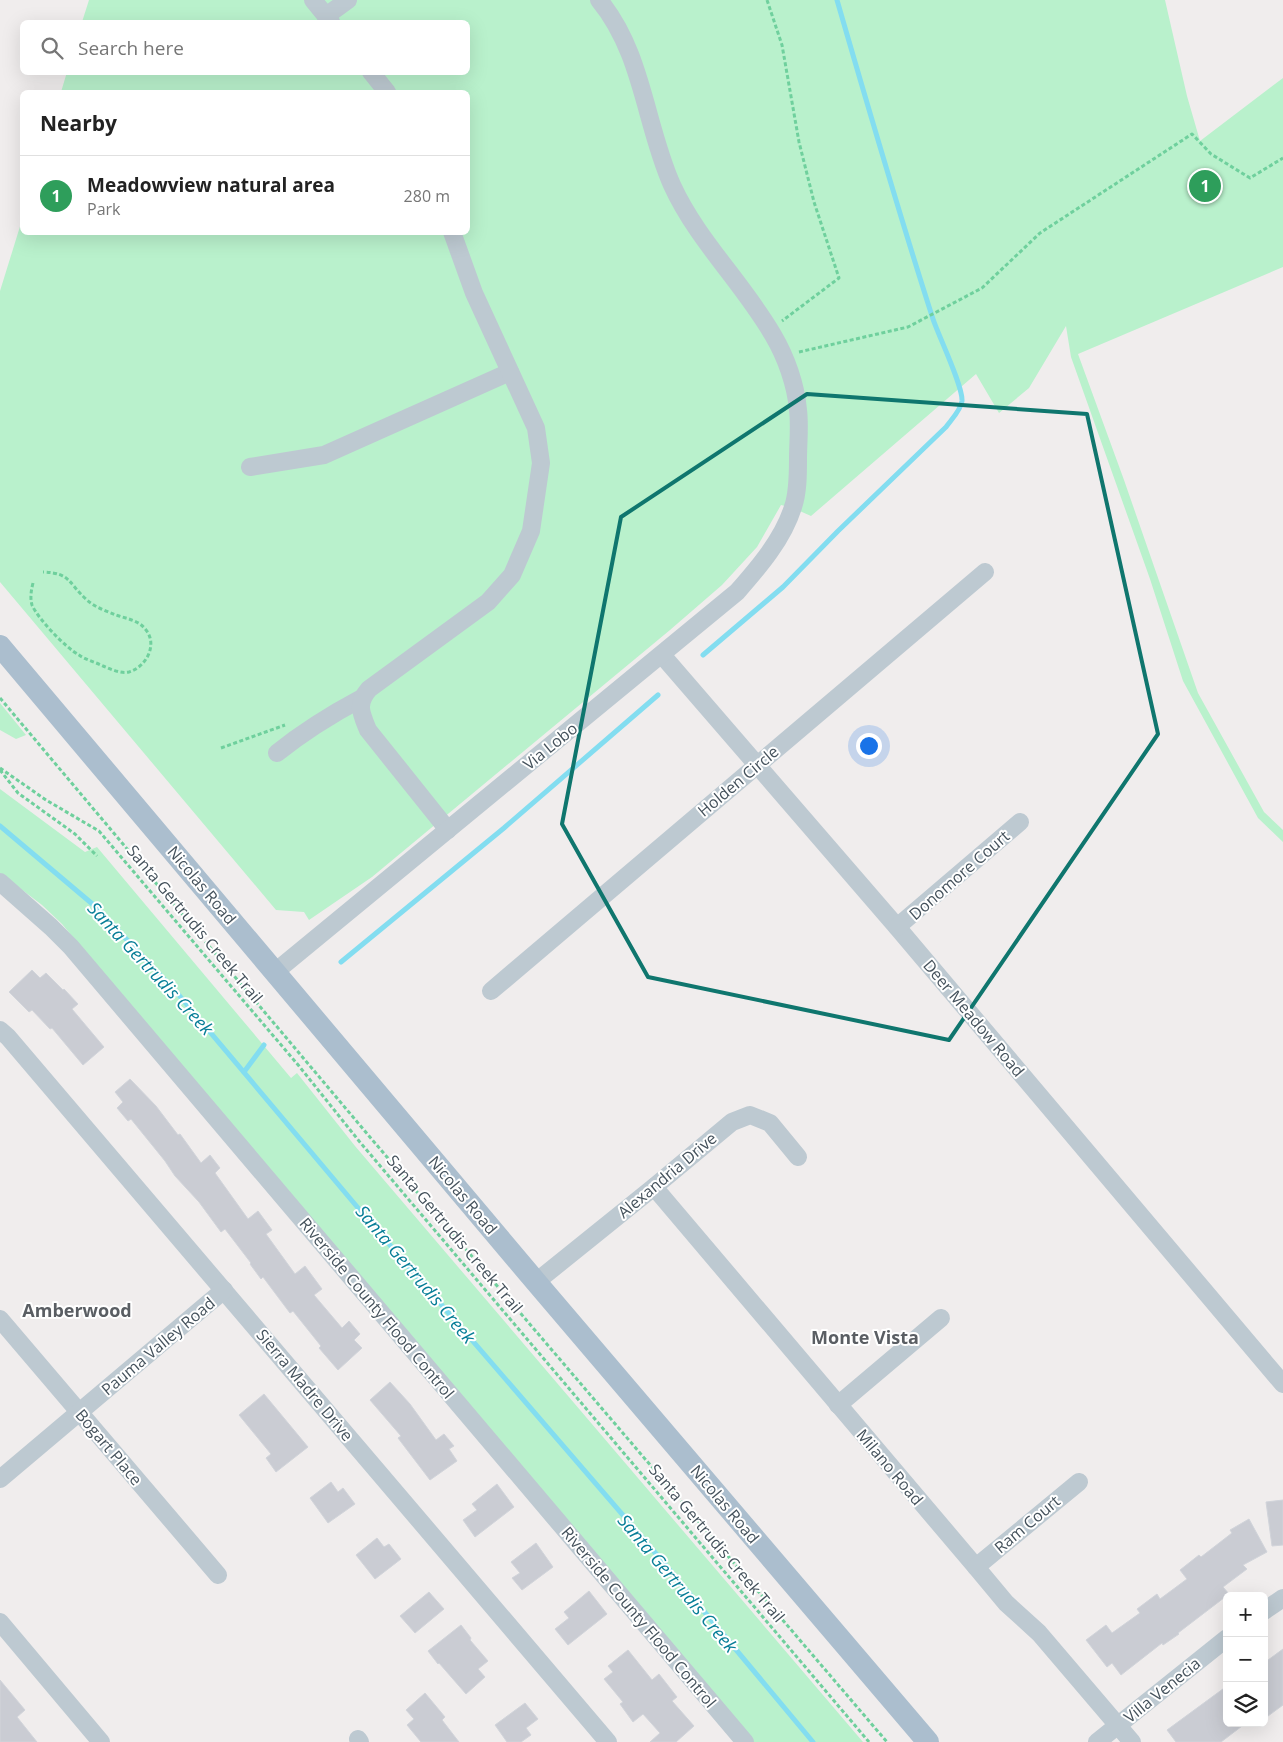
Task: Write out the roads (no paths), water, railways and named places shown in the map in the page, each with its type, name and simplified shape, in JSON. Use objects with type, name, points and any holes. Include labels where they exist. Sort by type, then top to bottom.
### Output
[{"type":"main road","name":"Nicolas Road","points":[[0,646],[536,1282],[928,1742]]},
{"type":"street","points":[[313,0],[328,19],[348,0]]},
{"type":"street","name":"Via Lobo","points":[[275,972],[737,592],[761,564],[781,534],[793,508],[796,496],[799,411],[791,375],[769,329],[694,224],[672,186],[655,139],[633,62],[615,21],[599,0]]},
{"type":"street","points":[[373,75],[385,90]]},
{"type":"street","points":[[277,753],[326,718],[362,698],[369,690],[488,602],[512,574],[531,531],[541,463],[536,428],[474,294],[453,235]]},
{"type":"street","points":[[250,468],[324,455],[510,372]]},
{"type":"street","name":"Holden Circle","points":[[491,991],[985,572]]},
{"type":"street","name":"Deer Meadow Road","points":[[662,654],[897,927],[1283,1384]]},
{"type":"street","points":[[362,698],[361,713],[368,730],[448,830]]},
{"type":"street","name":"Donomore Court","points":[[897,927],[1020,822]]},
{"type":"street","name":"Riverside County Flood Control","points":[[0,882],[52,927],[71,947],[745,1742]]},
{"type":"street","name":"Sierra Madre Drive","points":[[0,1030],[8,1037],[608,1742]]},
{"type":"street","name":"Alexandria Drive","points":[[536,1282],[732,1122],[750,1115],[770,1123],[798,1156]]},
{"type":"street","name":"Milano Road","points":[[654,1187],[1006,1603],[1039,1633],[1132,1742]]},
{"type":"street","name":"Pauma Valley Road","points":[[0,1479],[224,1290]]},
{"type":"street","points":[[838,1405],[941,1318]]},
{"type":"street","name":"Bogart Place","points":[[0,1319],[218,1575]]},
{"type":"street","name":"Ram Court","points":[[976,1567],[1079,1482]]},
{"type":"street","points":[[1268,1608],[1283,1598]]},
{"type":"street","points":[[0,1622],[101,1742]]},
{"type":"street","name":"Villa Venecia","points":[[1098,1742],[1223,1641]]},
{"type":"waterway","points":[[703,655],[783,587],[946,427],[958,411],[962,401],[959,384],[933,319],[908,240],[837,0]]},
{"type":"waterway","points":[[341,962],[504,828],[658,695]]},
{"type":"waterway","name":"Santa Gertrudis Creek","points":[[0,826],[96,907],[178,994],[364,1215],[647,1543],[813,1742]]},
{"type":"waterway","points":[[244,1072],[264,1045]]},
{"type":"place","name":"Meadowview natural area","points":[[1205,186]]},
{"type":"district","name":"Amberwood","points":[[77,1310]]},
{"type":"district","name":"Monte Vista","points":[[865,1337]]}]
